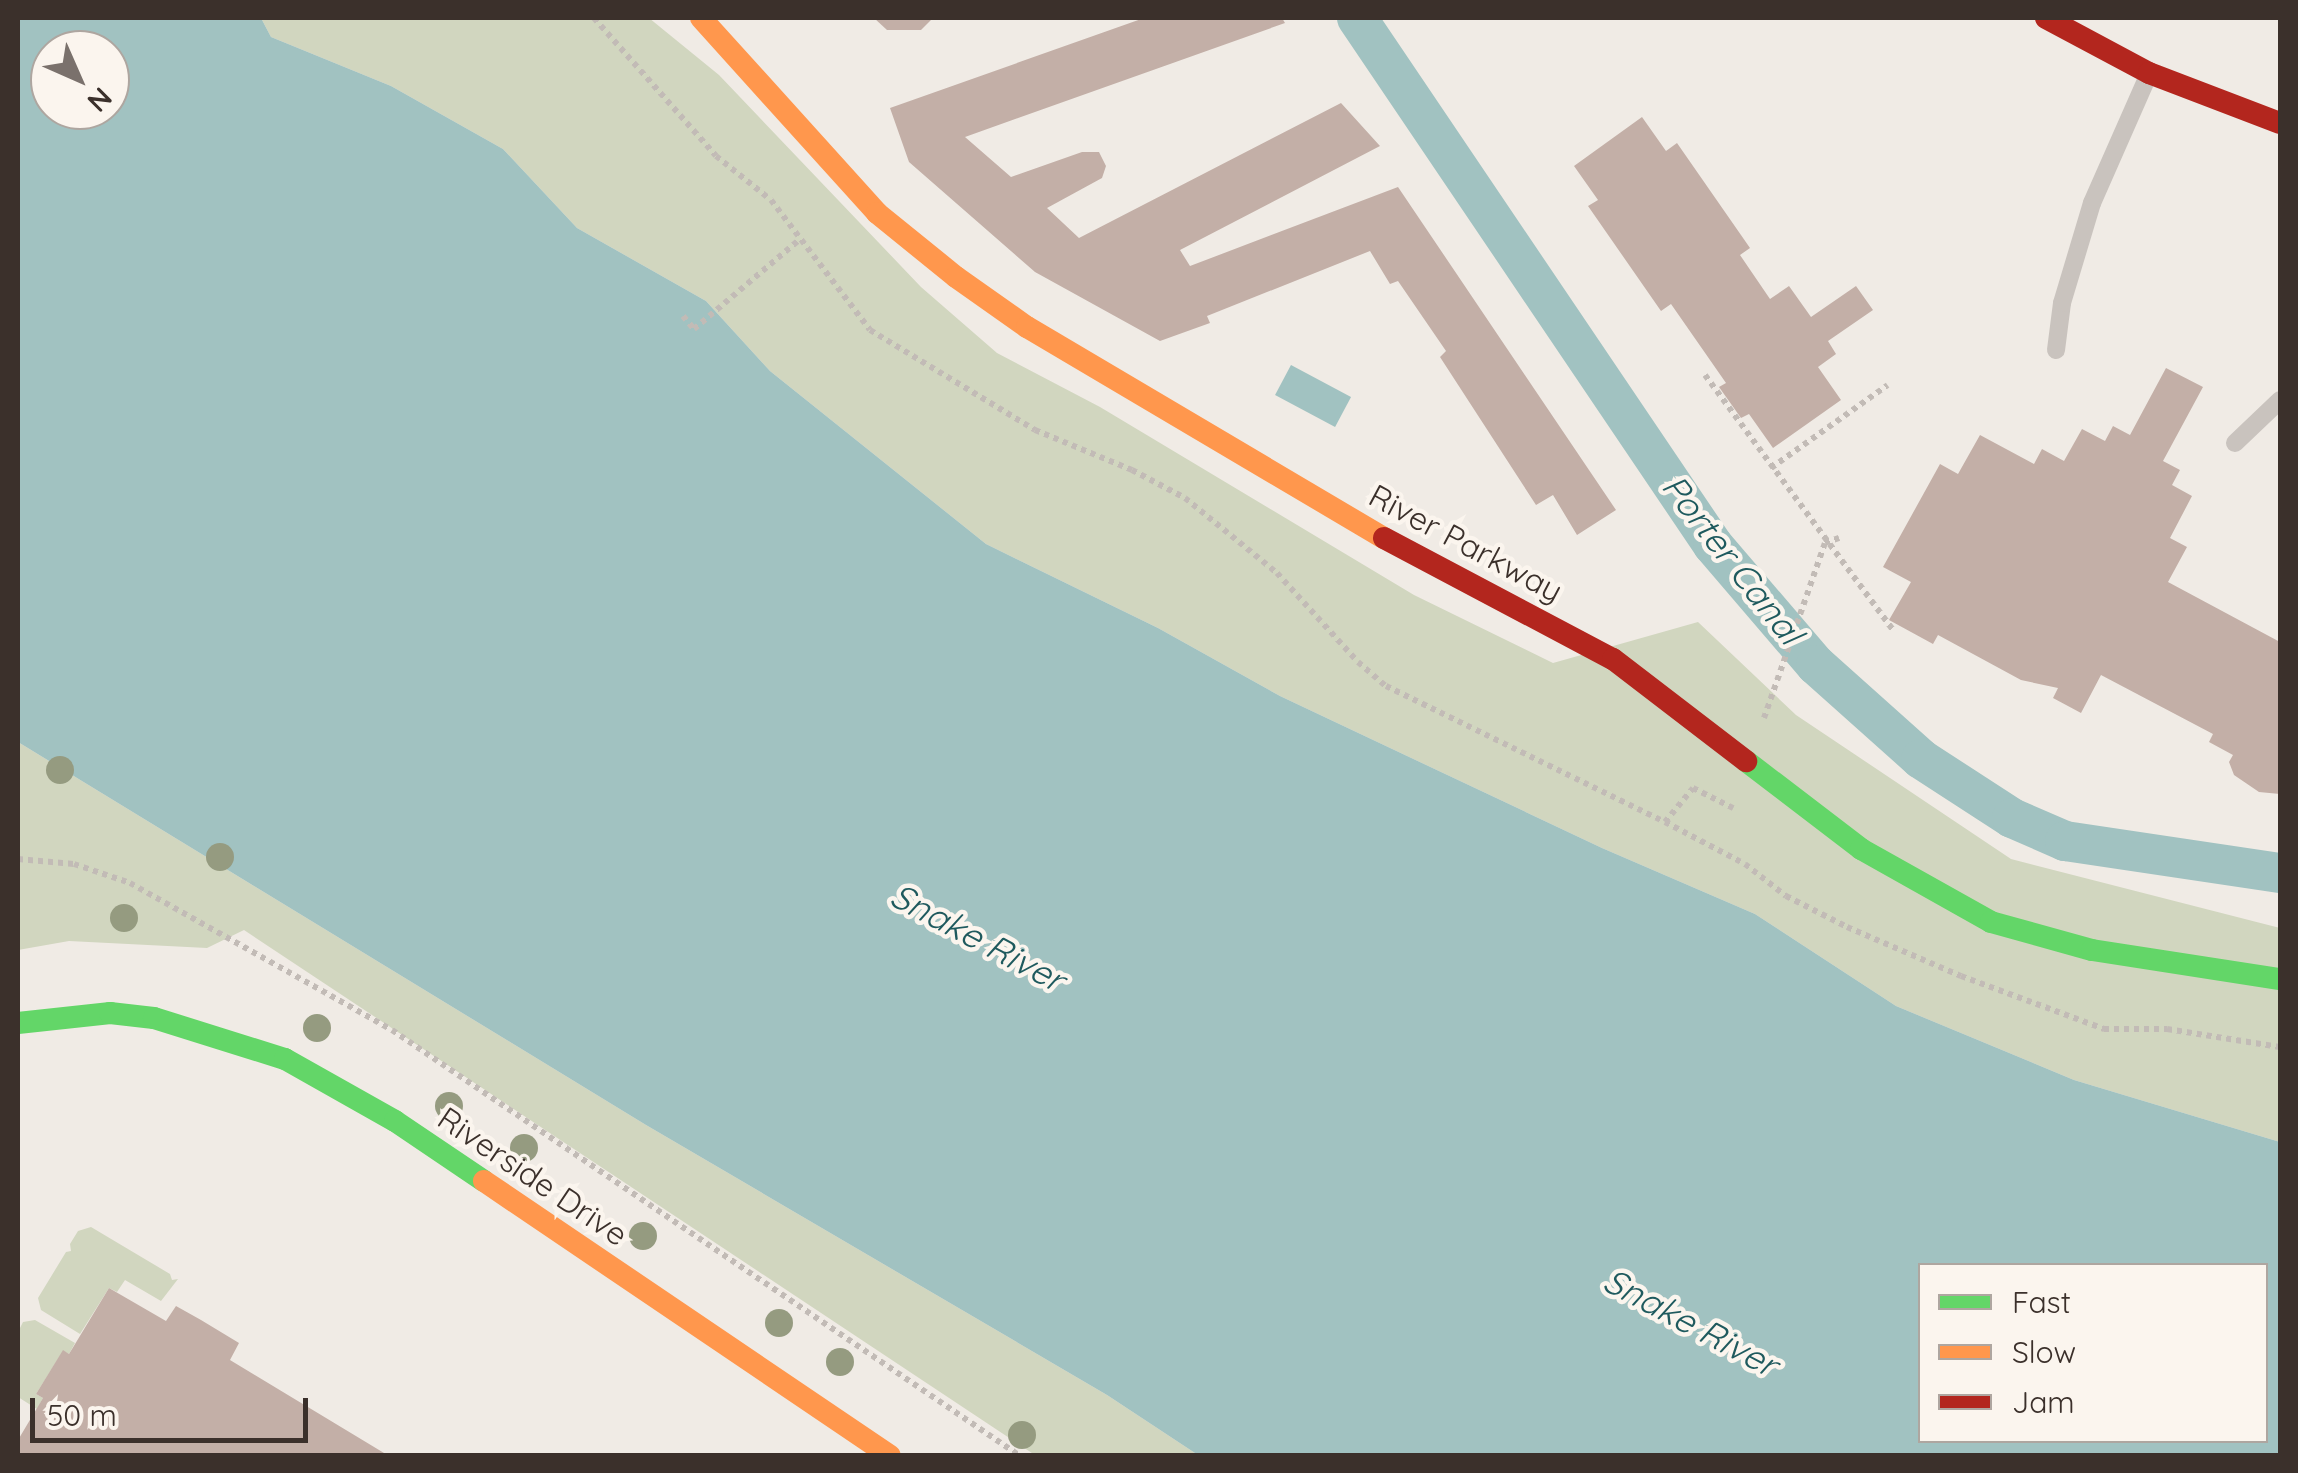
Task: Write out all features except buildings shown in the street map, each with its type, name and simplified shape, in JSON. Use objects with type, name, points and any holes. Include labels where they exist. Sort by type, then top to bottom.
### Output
[{"type":"street","name":"River Parkway","points":[[701,18],[877,213],[970,287],[1027,327],[1346,516],[1614,659],[1861,849],[1991,922],[2092,950],[2280,979]]},
{"type":"street","points":[[2046,18],[2149,73],[2280,123]]},
{"type":"street","points":[[18,1051],[52,1033],[110,1013]]},
{"type":"street","name":"Riverside Drive","points":[[18,1023],[110,1013],[207,1032],[285,1059],[341,1087],[890,1456]]},
{"type":"lane","points":[[2056,350],[2062,303],[2092,202],[2149,73]]},
{"type":"lane","points":[[2235,444],[2280,400]]},
{"type":"path","points":[[594,18],[716,156],[770,200],[870,330],[1035,430],[1132,470],[1185,498],[1277,573],[1358,662],[1386,686],[1745,864],[1786,896],[1847,927],[2104,1030],[2167,1028],[2280,1047]]},
{"type":"path","points":[[683,316],[694,329],[800,239]]},
{"type":"path","points":[[1704,376],[1893,630]]},
{"type":"path","points":[[1771,468],[1888,385]]},
{"type":"path","points":[[1774,681],[1826,544],[1839,538]]},
{"type":"path","points":[[1664,822],[1693,788],[1750,817]]},
{"type":"path","points":[[18,858],[74,864],[130,883],[392,1030],[1020,1456]]},
{"type":"green space","points":[[261,18],[649,18],[719,75],[921,287],[997,353],[1100,407],[1414,595],[1553,663],[1698,622],[1796,715],[2011,859],[2280,928],[2280,1142],[2074,1080],[1896,1006],[1755,914],[1602,848],[1280,696],[1158,628],[986,544],[770,371],[706,301],[577,228],[503,149],[391,86],[271,37]]},
{"type":"green space","points":[[18,742],[646,1125],[1107,1395],[1198,1455],[1035,1455],[244,930],[207,948],[69,941],[18,950]]},
{"type":"green space","points":[[91,1227],[170,1274],[172,1280],[178,1279],[161,1301],[125,1280],[117,1292],[109,1288],[80,1334],[41,1310],[38,1298],[66,1252],[71,1251],[70,1244],[78,1231]]},
{"type":"green space","points":[[35,1320],[75,1343],[69,1354],[63,1351],[36,1394],[43,1398],[37,1409],[18,1397],[18,1332],[23,1322]]},
{"type":"water","name":"Snake River","points":[[18,18],[261,18],[271,37],[391,86],[503,149],[577,228],[706,301],[770,371],[986,544],[1158,628],[1280,696],[1602,848],[1755,914],[1896,1006],[2074,1080],[2280,1142],[2280,1455],[1198,1455],[1107,1395],[646,1125],[18,742]]},
{"type":"water","points":[[1291,365],[1351,397],[1335,427],[1275,395]]},
{"type":"waterway","name":"Porter Canal","points":[[1357,18],[1713,545],[1816,665],[1921,759],[2012,818],[2065,841],[2280,873]]},
{"type":"traffic: fast","points":[[1746,761],[1861,849],[1991,922],[2092,950],[2280,979]]},
{"type":"traffic: fast","points":[[18,1023],[110,1013],[154,1018],[285,1059],[395,1121],[484,1181]]},
{"type":"traffic: slow","points":[[701,18],[877,213],[956,277],[1027,327],[1384,538]]},
{"type":"traffic: slow","points":[[484,1181],[890,1456]]},
{"type":"traffic: jam","points":[[2046,18],[2149,73],[2280,123]]},
{"type":"traffic: jam","points":[[1384,538],[1613,659],[1746,761]]}]
